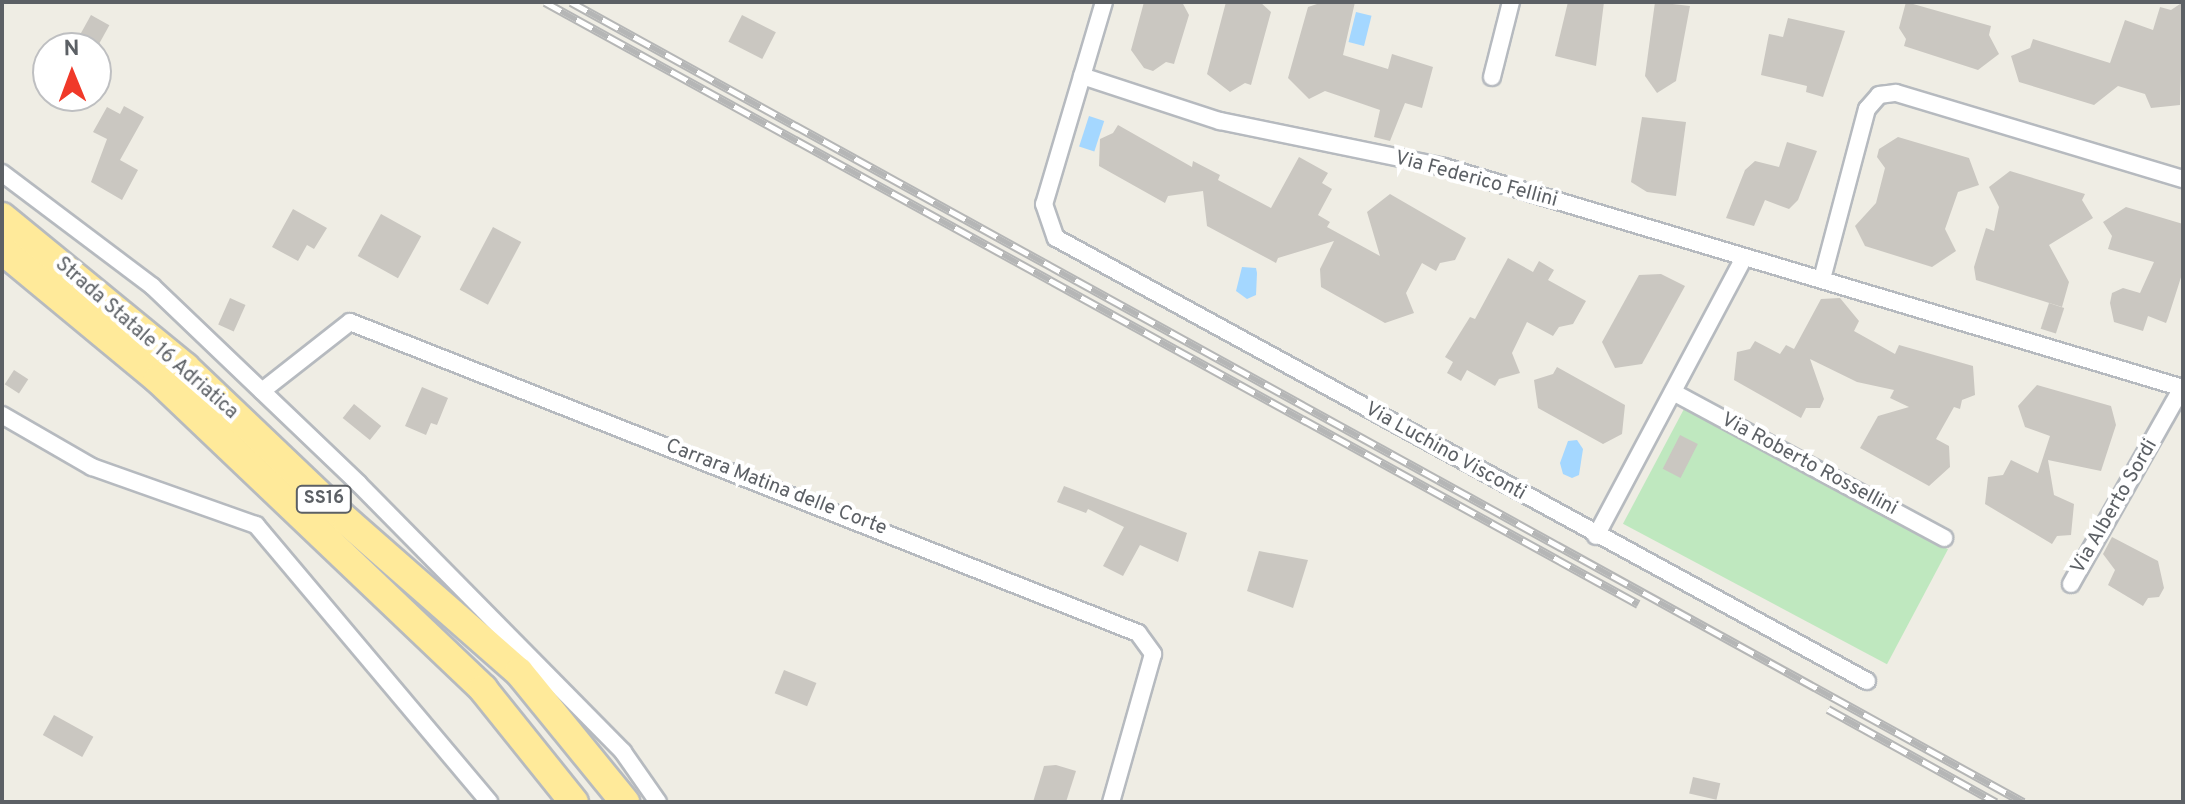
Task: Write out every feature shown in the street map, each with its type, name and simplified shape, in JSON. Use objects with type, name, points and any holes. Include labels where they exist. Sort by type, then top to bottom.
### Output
[{"type":"highway","name":"Strada Statale 16 Adriatica","points":[[2,217],[185,367],[348,522],[519,672],[625,802]]},
{"type":"highway","name":"Strada Statale 16 Adriatica","points":[[2,250],[158,379],[483,689],[574,802]]},
{"type":"street","points":[[1082,76],[1104,2]]},
{"type":"street","points":[[1492,77],[1511,2]]},
{"type":"street","name":"Via Luchino Visconti","points":[[1082,76],[1044,204],[1056,238],[1596,536],[1867,681]]},
{"type":"street","name":"Via Federico Fellini","points":[[1082,76],[1220,121],[1444,167],[1743,259],[1822,279],[2183,388]]},
{"type":"street","points":[[1822,279],[1867,109],[1879,95],[1896,93],[2183,179]]},
{"type":"street","points":[[2,173],[152,286],[262,391],[623,752],[658,802]]},
{"type":"street","points":[[1596,536],[1743,259]]},
{"type":"street","name":"Carrara Matina delle Corte","points":[[262,391],[350,322],[1138,633],[1153,654],[1111,802]]},
{"type":"street","name":"Via Alberto Sordi","points":[[2071,584],[2183,388]]},
{"type":"street","name":"Via Roberto Rossellini","points":[[1673,392],[1944,538]]},
{"type":"street","points":[[2,415],[92,467],[256,525],[489,802]]},
{"type":"green space","points":[[1684,409],[1948,549],[1887,664],[1623,524]]},
{"type":"water","points":[[1356,12],[1372,16],[1364,46],[1349,42]]},
{"type":"water","points":[[1089,116],[1104,121],[1094,151],[1079,146]]},
{"type":"water","points":[[1242,267],[1256,268],[1257,273],[1256,295],[1247,299],[1236,291]]},
{"type":"water","points":[[1577,440],[1583,449],[1579,475],[1572,478],[1563,474],[1560,463],[1568,441]]},
{"type":"building","points":[[1144,2],[1182,2],[1189,15],[1174,64],[1166,62],[1153,71],[1144,68],[1131,50]]},
{"type":"building","points":[[1226,2],[1260,2],[1271,12],[1251,85],[1245,83],[1230,92],[1207,74]]},
{"type":"building","points":[[1323,2],[1355,2],[1343,55],[1388,69],[1392,54],[1433,67],[1422,108],[1405,103],[1390,141],[1374,137],[1380,110],[1325,91],[1309,99],[1288,78],[1308,7]]},
{"type":"building","points":[[1568,2],[1604,2],[1596,66],[1555,56]]},
{"type":"building","points":[[1655,2],[1690,6],[1676,81],[1657,93],[1645,76]]},
{"type":"building","points":[[1906,2],[1991,26],[1989,35],[1999,54],[1978,70],[1904,46],[1906,39],[1899,28]]},
{"type":"building","points":[[2183,2],[2180,105],[2151,108],[2145,94],[2118,86],[2094,105],[2019,82],[2011,56],[2030,48],[2033,39],[2110,63],[2125,20],[2153,30],[2160,7],[2171,10]]},
{"type":"building","points":[[91,15],[109,25],[106,32],[82,32]]},
{"type":"building","points":[[742,15],[776,32],[762,59],[728,42]]},
{"type":"building","points":[[1788,18],[1845,31],[1823,97],[1806,92],[1807,86],[1761,75],[1769,34],[1783,37]]},
{"type":"building","points":[[124,106],[144,117],[120,160],[138,170],[122,200],[91,182],[107,139],[93,132],[104,112],[112,110],[120,114]]},
{"type":"building","points":[[1642,117],[1686,122],[1676,196],[1647,192],[1631,182]]},
{"type":"building","points":[[1118,125],[1192,167],[1193,161],[1220,175],[1218,180],[1271,208],[1299,157],[1328,173],[1322,183],[1332,189],[1318,215],[1330,222],[1327,227],[1380,256],[1367,212],[1390,194],[1466,238],[1455,260],[1440,263],[1436,271],[1422,263],[1406,293],[1414,313],[1385,323],[1321,287],[1320,269],[1334,241],[1278,258],[1276,263],[1207,226],[1203,191],[1168,196],[1165,203],[1099,166],[1100,139],[1113,133]]},
{"type":"building","points":[[1898,137],[1969,158],[1979,185],[1958,192],[1945,229],[1956,251],[1932,267],[1865,246],[1855,226],[1876,203],[1885,168],[1877,157],[1879,149]]},
{"type":"building","points":[[1787,142],[1817,151],[1798,200],[1789,209],[1765,200],[1754,226],[1726,218],[1745,170],[1755,161],[1779,167]]},
{"type":"building","points":[[2010,171],[2085,194],[2082,200],[2093,218],[2049,245],[2069,282],[2062,307],[1976,280],[1974,267],[1986,228],[1994,231],[1999,207],[1989,187]]},
{"type":"building","points":[[2126,207],[2183,224],[2183,271],[2168,318],[2166,323],[2148,316],[2143,331],[2114,322],[2110,303],[2112,293],[2123,288],[2140,293],[2154,262],[2108,249],[2112,236],[2103,222]]},
{"type":"building","points":[[293,209],[327,228],[314,249],[307,245],[298,261],[272,247]]},
{"type":"building","points":[[381,214],[421,236],[398,278],[358,256]]},
{"type":"building","points":[[493,227],[521,242],[488,305],[460,290]]},
{"type":"building","points":[[1508,258],[1533,272],[1539,261],[1554,270],[1548,280],[1586,301],[1573,324],[1559,327],[1553,336],[1527,322],[1512,353],[1520,373],[1499,379],[1495,386],[1467,370],[1461,381],[1447,373],[1453,362],[1445,357],[1470,317],[1475,319]]},
{"type":"building","points":[[1661,274],[1685,286],[1642,364],[1615,368],[1602,342],[1639,275]]},
{"type":"building","points":[[230,298],[246,305],[234,331],[218,324]]},
{"type":"building","points":[[1840,298],[1859,321],[1854,331],[1895,354],[1899,345],[1973,366],[1975,395],[1962,400],[1960,409],[1954,407],[1936,439],[1949,446],[1950,467],[1929,486],[1860,448],[1878,416],[1909,407],[1890,398],[1894,390],[1857,382],[1810,359],[1824,399],[1820,408],[1806,408],[1801,418],[1734,380],[1737,352],[1750,349],[1755,341],[1780,354],[1786,345],[1794,349],[1821,299]]},
{"type":"building","points":[[2049,303],[2064,308],[2056,334],[2041,329]]},
{"type":"building","points":[[1557,367],[1625,405],[1622,434],[1603,444],[1538,408],[1534,380],[1553,374]]},
{"type":"building","points":[[14,370],[28,379],[19,394],[5,384]]},
{"type":"building","points":[[2037,385],[2111,406],[2116,425],[2101,471],[2048,460],[2054,495],[2074,504],[2071,535],[2057,536],[2052,544],[1985,504],[1988,477],[2003,475],[2011,460],[2038,473],[2050,436],[2025,427],[2018,406]]},
{"type":"building","points":[[422,387],[448,398],[437,425],[431,423],[426,435],[405,426]]},
{"type":"building","points":[[354,404],[381,426],[370,440],[343,418]]},
{"type":"building","points":[[1680,435],[1698,444],[1681,478],[1663,469]]},
{"type":"building","points":[[1064,486],[1187,533],[1178,562],[1140,545],[1123,576],[1103,566],[1124,527],[1088,509],[1086,513],[1057,502]]},
{"type":"building","points":[[2112,537],[2158,561],[2164,588],[2159,597],[2148,598],[2143,606],[2108,585],[2115,570],[2103,554]]},
{"type":"building","points":[[1259,551],[1308,560],[1293,608],[1247,591]]},
{"type":"building","points":[[784,670],[816,683],[807,706],[775,693]]},
{"type":"building","points":[[54,715],[93,737],[82,757],[43,735]]},
{"type":"building","points":[[1056,765],[1076,771],[1066,802],[1033,802],[1044,766]]},
{"type":"building","points":[[1693,777],[1720,783],[1716,800],[1689,794]]},
{"type":"railway","points":[[545,2],[1638,604]]},
{"type":"railway","points":[[571,2],[2023,802]]},
{"type":"railway","points":[[1828,709],[1996,802]]}]
